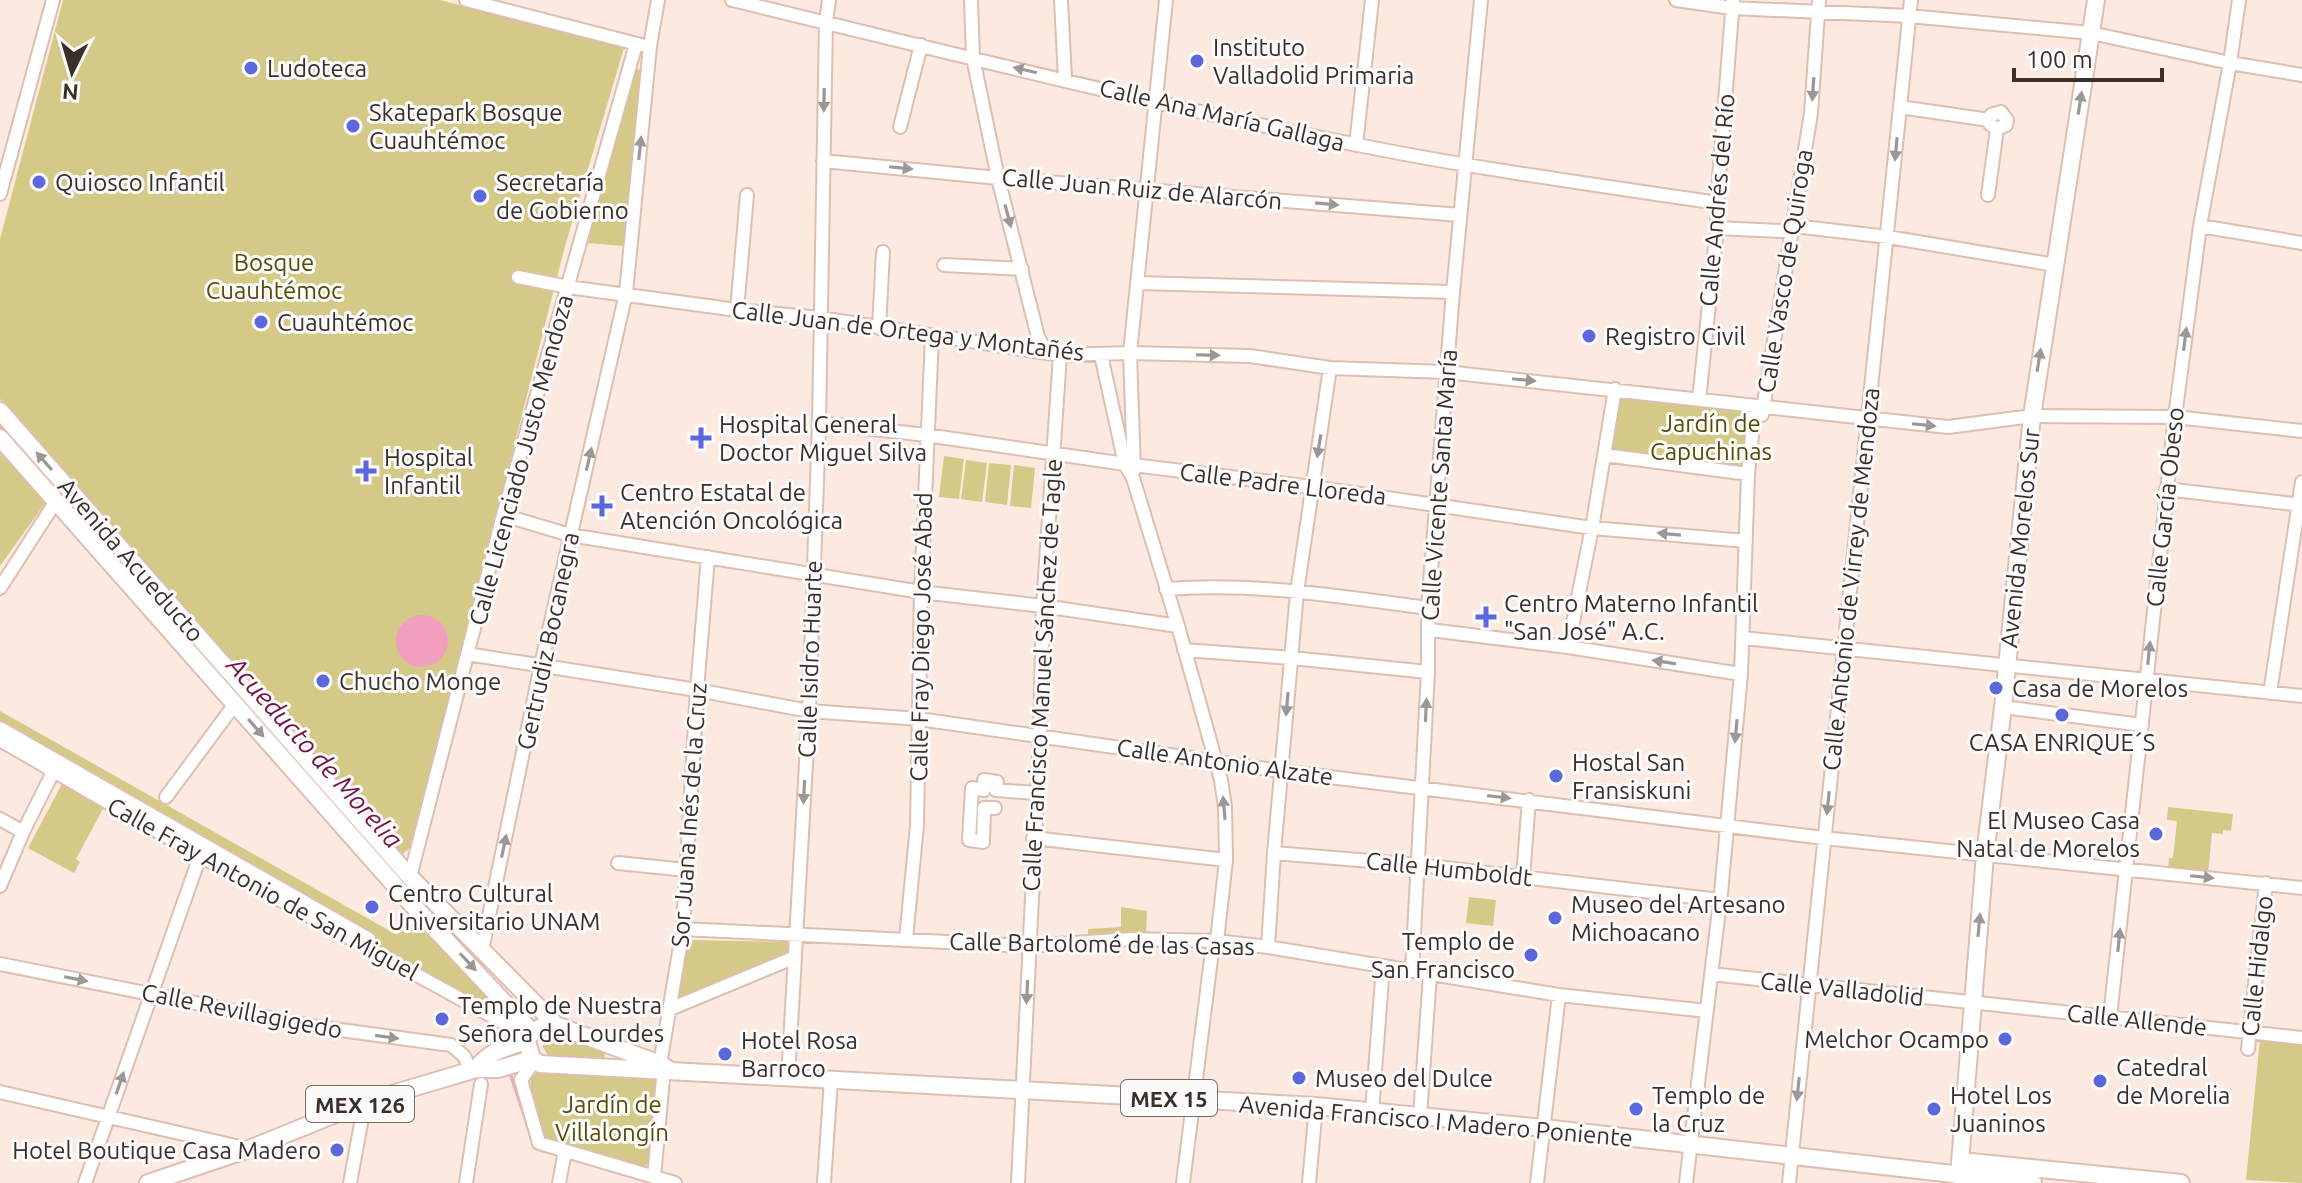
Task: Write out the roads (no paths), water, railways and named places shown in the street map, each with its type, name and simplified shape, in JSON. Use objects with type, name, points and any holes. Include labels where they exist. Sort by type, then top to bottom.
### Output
[{"type":"main road","name":"Avenida Morelos Sur","points":[[1955,1179],[1985,855],[2032,416],[2096,0]]},
{"type":"main road","name":"Avenida Acueducto","points":[[0,411],[410,877],[556,1025]]},
{"type":"main road","name":"Avenida Acueducto","points":[[0,438],[529,1036]]},
{"type":"main road","points":[[533,1060],[529,1036],[556,1025]]},
{"type":"main road","name":"MEX 15","points":[[556,1025],[665,1069]]},
{"type":"main road","name":"MEX 126","points":[[476,1075],[484,1058],[529,1036]]},
{"type":"main road","name":"MEX 126","points":[[148,1183],[180,1178],[365,1102],[533,1060]]},
{"type":"main road","name":"MEX 15","points":[[533,1060],[540,1064],[665,1069]]},
{"type":"main road","name":"Avenida Francisco I Madero Poniente","points":[[665,1069],[1316,1106],[1544,1128],[1955,1179]]},
{"type":"main road","name":"MEX 15","points":[[1955,1179],[1971,1162],[2181,1183]]},
{"type":"main road","name":"MEX 15","points":[[1955,1179],[2033,1183]]},
{"type":"street","points":[[0,194],[53,0]]},
{"type":"street","points":[[466,0],[492,3],[650,46]]},
{"type":"street","name":"Gertrudiz Bocanegra","points":[[482,950],[541,665],[626,293],[650,46],[658,0]]},
{"type":"street","name":"Calle Ana María Gallaga","points":[[732,0],[1155,101],[1356,145],[1464,165],[1717,203]]},
{"type":"street","name":"Calle Isidro Huarte","points":[[788,1078],[809,711],[829,0]]},
{"type":"street","name":"Calle Francisco Manuel Sánchez de Tagle","points":[[971,0],[973,58],[998,178],[1040,345],[1053,354],[1053,452],[1043,606],[1040,735],[1018,1183]]},
{"type":"street","points":[[1061,0],[1065,79]]},
{"type":"street","points":[[1131,469],[1130,353],[1166,0]]},
{"type":"street","points":[[1356,145],[1372,0]]},
{"type":"street","name":"Calle Vicente Santa María","points":[[1412,971],[1430,630],[1428,608],[1464,165],[1481,0]]},
{"type":"street","points":[[1676,0],[1819,6],[2091,33],[2302,75]]},
{"type":"street","name":"Calle Antonio de Virrey de Mendoza","points":[[1789,1183],[1911,0]]},
{"type":"street","name":"Calle García Obeso","points":[[2110,1017],[2175,417],[2200,226],[2239,0]]},
{"type":"street","name":"Calle Andrés del Río","points":[[1699,400],[1717,228],[1733,4]]},
{"type":"street","name":"Calle Vasco de Quiroga","points":[[1686,1183],[1728,825],[1741,674],[1748,474],[1794,226],[1811,113],[1819,6]]},
{"type":"street","name":"Calle Licenciado Justo Mendoza","points":[[410,877],[503,515],[636,44]]},
{"type":"street","points":[[900,127],[921,45]]},
{"type":"street","points":[[1900,107],[1993,125],[1988,195]]},
{"type":"street","name":"Calle Juan Ruiz de Alarcón","points":[[823,161],[1460,215]]},
{"type":"street","points":[[737,310],[747,195]]},
{"type":"street","points":[[1717,228],[1781,231],[1794,226],[1888,237],[2055,265]]},
{"type":"street","points":[[2200,226],[2302,243]]},
{"type":"street","points":[[879,328],[883,252]]},
{"type":"street","points":[[944,265],[1022,269]]},
{"type":"street","name":"Calle Juan de Ortega y Montañés","points":[[518,277],[568,287],[820,318],[1053,354],[1250,356],[1330,368],[1446,372],[1615,389],[1759,408],[1948,427],[2032,416],[2175,417],[2302,431]]},
{"type":"street","points":[[1138,283],[1453,292]]},
{"type":"street","name":"Calle Fray Diego José Abad","points":[[906,939],[917,825],[921,592],[932,336]]},
{"type":"street","points":[[1101,355],[1216,761],[1225,807],[1226,860],[1217,941],[1212,951],[1183,1183]]},
{"type":"street","points":[[1268,947],[1297,592],[1330,368]]},
{"type":"street","points":[[1568,647],[1615,389]]},
{"type":"street","name":"Calle Vasco de Quiroga","points":[[1746,541],[1759,408]]},
{"type":"street","name":"Calle Padre Lloreda","points":[[819,423],[1053,452],[1131,469],[1312,487],[1592,528],[1746,541]]},
{"type":"street","points":[[1604,455],[1748,474]]},
{"type":"street","points":[[2270,693],[2302,482]]},
{"type":"street","points":[[2166,489],[2300,505]]},
{"type":"street","points":[[0,588],[56,501]]},
{"type":"street","points":[[503,515],[570,535],[921,592],[1178,626]]},
{"type":"street","name":"Sor Juana Inés de la Cruz","points":[[654,1177],[670,1009],[683,929],[708,557]]},
{"type":"street","points":[[1166,589],[1203,586],[1297,592],[1428,608]]},
{"type":"street","points":[[1430,630],[1568,647],[1741,674]]},
{"type":"street","points":[[1743,638],[2302,696]]},
{"type":"street","points":[[1184,650],[1428,672]]},
{"type":"street","name":"Calle Antonio Alzate","points":[[467,654],[809,711],[919,719],[1281,771],[1824,838],[2302,888]]},
{"type":"street","points":[[166,797],[235,704]]},
{"type":"street","points":[[2003,707],[2142,725]]},
{"type":"street","points":[[0,728],[509,1020]]},
{"type":"street","name":"Calle Fray Antonio de San Miguel","points":[[0,740],[200,856],[529,1036]]},
{"type":"street","points":[[0,886],[53,772]]},
{"type":"street","points":[[995,808],[984,808],[983,842],[969,840],[972,788],[984,790],[984,780],[997,782],[996,790],[1036,793]]},
{"type":"street","points":[[1523,876],[1529,800]]},
{"type":"street","points":[[0,819],[23,832]]},
{"type":"street","points":[[1033,838],[1226,860]]},
{"type":"street","name":"Calle Humboldt","points":[[1274,853],[1419,865],[1720,900]]},
{"type":"street","points":[[85,1183],[200,856]]},
{"type":"street","points":[[618,863],[686,870]]},
{"type":"street","name":"Calle Hidalgo","points":[[2248,1049],[2266,883]]},
{"type":"street","name":"Calle Bartolomé de las Casas","points":[[683,929],[1029,946],[1132,939],[1217,941],[1559,995],[1707,1011]]},
{"type":"street","points":[[670,1009],[793,958]]},
{"type":"street","name":"Calle Revillagigedo","points":[[0,964],[311,1026],[451,1045],[464,1056],[476,1075]]},
{"type":"street","points":[[1372,1111],[1383,966]]},
{"type":"street","points":[[1420,1116],[1430,974]]},
{"type":"street","name":"Calle Valladolid","points":[[1711,974],[1973,1003]]},
{"type":"street","points":[[1537,1183],[1559,995]]},
{"type":"street","name":"Calle Allende","points":[[1973,1003],[2302,1038]]},
{"type":"street","points":[[533,1060],[521,1080],[539,1143],[675,1183]]},
{"type":"street","points":[[466,1183],[476,1075]]},
{"type":"street","points":[[824,1183],[831,1080]]},
{"type":"street","points":[[0,1092],[249,1149]]},
{"type":"street","points":[[350,1183],[365,1102]]},
{"type":"street","points":[[1309,1183],[1316,1106]]},
{"type":"street","points":[[559,1183],[565,1151]]},
{"type":"waterway","name":"Acueducto de Morelia","points":[[0,425],[333,804]]},
{"type":"waterway","name":"Acueducto de Morelia","points":[[407,887],[418,899]]},
{"type":"waterway","name":"Acueducto de Morelia","points":[[500,1044],[503,1029]]},
{"type":"waterway","name":"Acueducto de Morelia","points":[[509,1070],[534,1146],[538,1148]]},
{"type":"place","name":"Instituto Valladolid Primaria","points":[[1197,61]]},
{"type":"place","name":"Ludoteca","points":[[251,68]]},
{"type":"place","name":"Skatepark Bosque Cuauhtémoc","points":[[353,126]]},
{"type":"place","name":"Quiosco Infantil","points":[[39,182]]},
{"type":"place","name":"Secretaría de Gobierno","points":[[480,196]]},
{"type":"place","name":"Cuauhtémoc","points":[[261,322]]},
{"type":"place","name":"Registro Civil","points":[[1589,336]]},
{"type":"place","name":"Hospital General Doctor Miguel Silva","points":[[701,438]]},
{"type":"place","name":"Hospital Infantil","points":[[366,471]]},
{"type":"place","name":"Centro Estatal de Atención Oncológica","points":[[602,506]]},
{"type":"place","name":"Centro Materno Infantil \"San José\" A.C.","points":[[1486,617]]},
{"type":"place","name":"Chucho Monge","points":[[323,681]]},
{"type":"place","name":"Casa de Morelos","points":[[1996,688]]},
{"type":"place","name":"CASA ENRIQUE´S","points":[[2062,715]]},
{"type":"place","name":"Hostal San Fransiskuni","points":[[1556,776]]},
{"type":"place","name":"El Museo Casa Natal de Morelos","points":[[2156,834]]},
{"type":"place","name":"Centro Cultural Universitario UNAM","points":[[372,907]]},
{"type":"place","name":"Museo del Artesano Michoacano","points":[[1555,918]]},
{"type":"place","name":"Templo de San Francisco","points":[[1531,955]]},
{"type":"place","name":"Templo de Nuestra Señora del Lourdes","points":[[442,1019]]},
{"type":"place","name":"Melchor Ocampo","points":[[2005,1039]]},
{"type":"place","name":"Hotel Rosa Barroco","points":[[725,1054]]},
{"type":"place","name":"Museo del Dulce","points":[[1299,1078]]},
{"type":"place","name":"Catedral de Morelia","points":[[2100,1081]]},
{"type":"place","name":"Templo de la Cruz","points":[[1636,1109]]},
{"type":"place","name":"Hotel Los Juaninos","points":[[1934,1109]]},
{"type":"place","name":"Hotel Boutique Casa Madero","points":[[337,1150]]},
{"type":"park label","name":"Bosque Cuauhtémoc","points":[[274,276]]},
{"type":"park label","name":"Jardín de Capuchinas","points":[[1711,437]]},
{"type":"park label","name":"Jardín de Villalongín","points":[[612,1118]]}]
